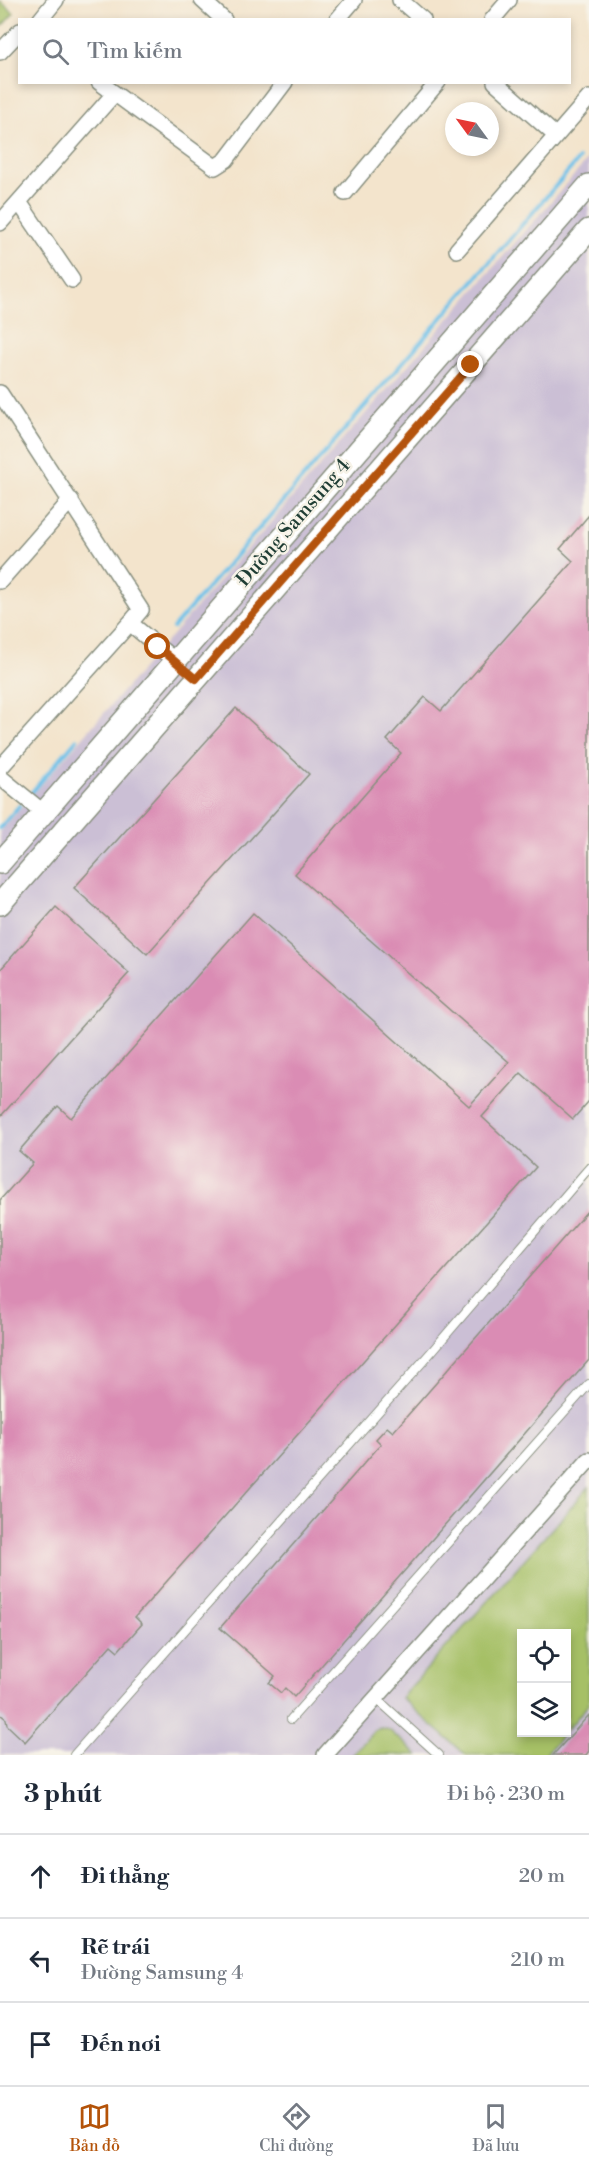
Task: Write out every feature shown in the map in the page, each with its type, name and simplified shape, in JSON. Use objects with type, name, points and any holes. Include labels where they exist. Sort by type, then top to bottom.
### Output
[{"type":"main road","name":"Đường Samsung 4","points":[[0,863],[246,577],[589,185]]},
{"type":"main road","points":[[569,208],[589,225]]},
{"type":"main road","name":"Đường Samsung 4","points":[[0,904],[589,230]]},
{"type":"main road","points":[[246,577],[269,597]]},
{"type":"main road","points":[[174,660],[196,679]]},
{"type":"street","points":[[42,18],[56,0]]},
{"type":"street","points":[[202,0],[222,18]]},
{"type":"street","points":[[339,18],[354,0]]},
{"type":"street","points":[[400,0],[421,18]]},
{"type":"street","points":[[494,18],[509,0]]},
{"type":"street","points":[[0,52],[18,33]]},
{"type":"street","points":[[102,84],[215,167],[226,160],[283,84]]},
{"type":"street","points":[[345,193],[436,84]]},
{"type":"street","points":[[497,84],[555,135]]},
{"type":"street","points":[[0,223],[114,94]]},
{"type":"street","points":[[457,250],[589,98]]},
{"type":"street","points":[[19,202],[72,280]]},
{"type":"street","points":[[0,393],[141,610],[0,768]]},
{"type":"street","points":[[0,581],[71,500]]},
{"type":"street","points":[[130,623],[174,660]]},
{"type":"street","points":[[0,777],[44,813]]},
{"type":"street","points":[[326,1755],[589,1460]]},
{"type":"lane","points":[[74,1755],[433,1350],[589,1168]]},
{"type":"lane","points":[[291,1719],[589,1384]]},
{"type":"lane","points":[[376,1698],[439,1755]]},
{"type":"shaded area","points":[[589,158],[589,1755],[0,1755],[0,832]]},
{"type":"green space","points":[[0,1],[14,13],[0,28]]},
{"type":"green space","points":[[589,1487],[589,1704],[571,1725],[571,1629],[517,1629],[517,1737],[561,1737],[545,1755],[466,1755],[401,1698]]},
{"type":"green space","points":[[381,1728],[389,1730],[418,1755],[352,1755],[375,1730]]},
{"type":"building","points":[[589,515],[589,1101],[573,1119],[521,1073],[482,1117],[536,1167],[135,1617],[142,1624],[118,1651],[111,1645],[25,1742],[7,1725],[6,1719],[0,1714],[0,1200],[33,1163],[19,1151],[58,1106],[71,1118],[253,913],[469,1106],[509,1062],[295,874],[401,753],[387,740],[425,697],[441,711],[573,561],[560,549]]},
{"type":"building","points":[[236,708],[309,774],[147,954],[74,888]]},
{"type":"building","points":[[56,907],[129,973],[0,1117],[0,970]]},
{"type":"building","points":[[589,1209],[589,1360],[294,1697],[285,1688],[281,1693],[269,1683],[275,1676],[220,1628],[381,1444],[376,1439],[387,1427],[393,1432]]},
{"type":"building","points":[[589,1715],[589,1751],[586,1755],[553,1755],[571,1737]]},
{"type":"waterway","points":[[173,628],[579,159]]},
{"type":"waterway","points":[[32,792],[77,739]]},
{"type":"waterway","points":[[0,828],[20,805]]},
{"type":"route","points":[[158,647],[196,679],[471,365]]}]
